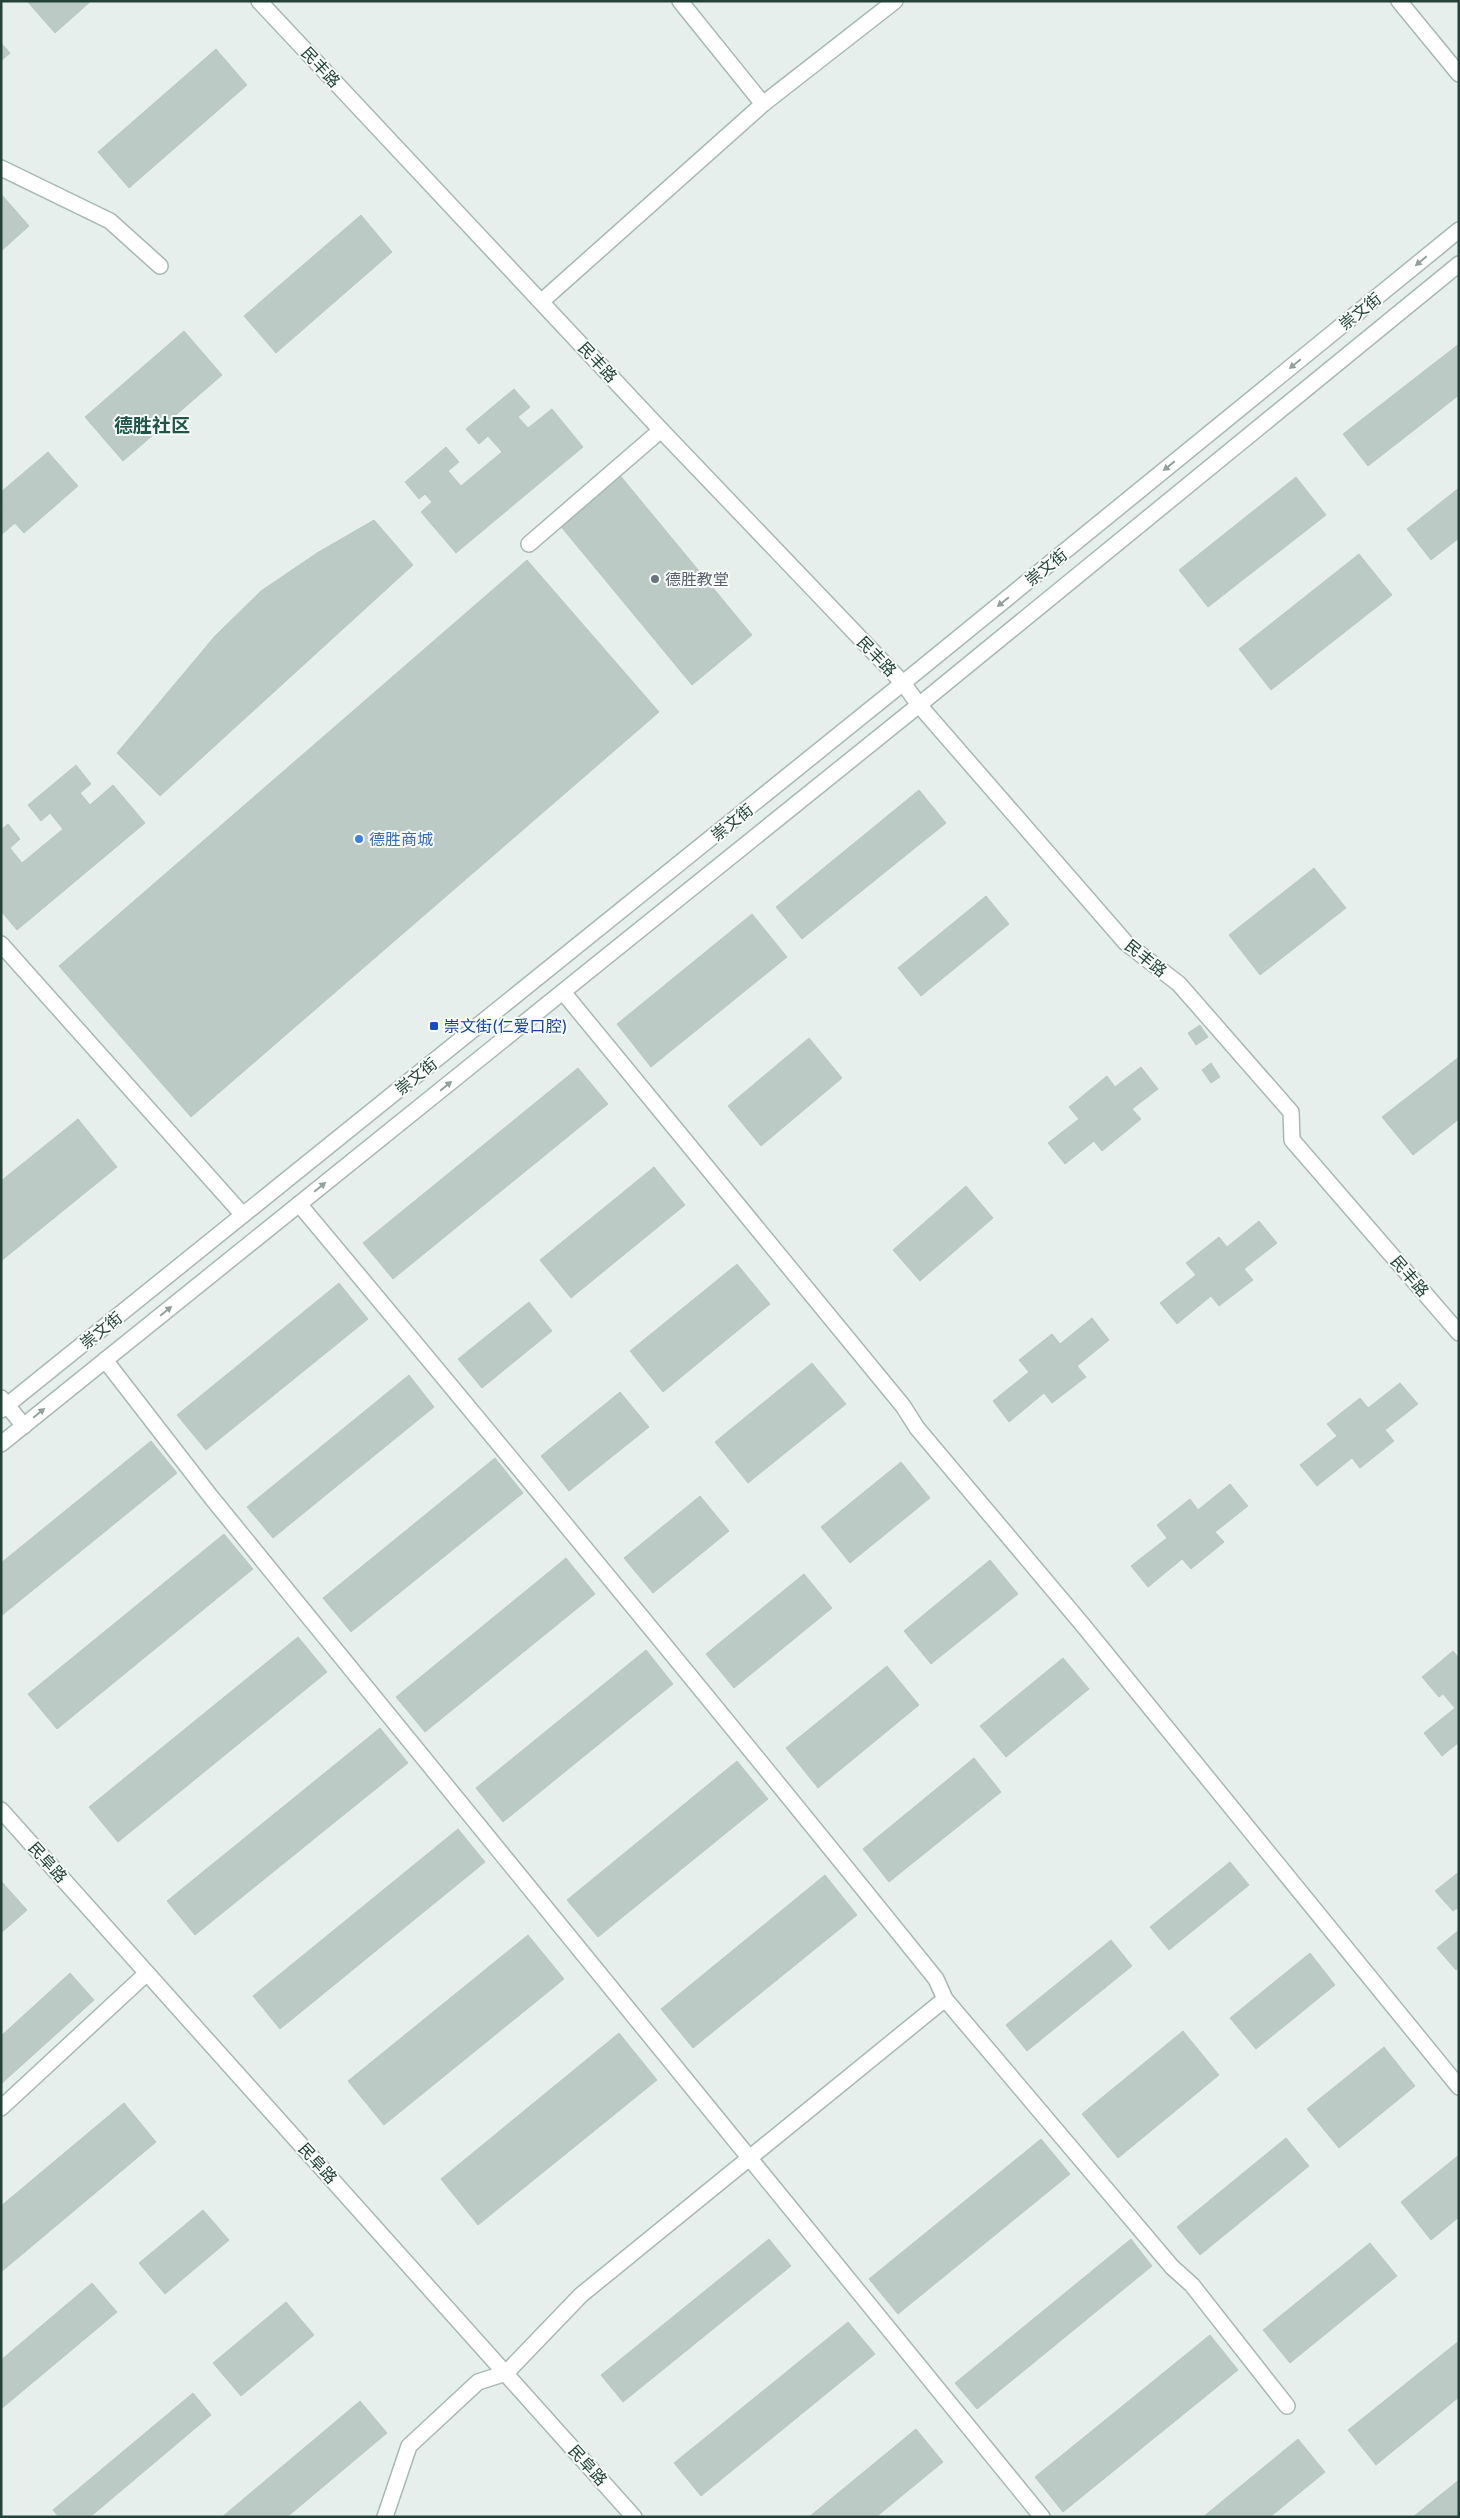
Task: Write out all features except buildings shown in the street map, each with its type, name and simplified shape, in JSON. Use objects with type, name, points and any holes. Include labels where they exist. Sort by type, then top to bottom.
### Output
[{"type":"street","name":"民丰路","points":[[259,1],[661,430],[903,684],[919,705],[1126,943],[1179,984],[1291,1112],[1292,1140],[1459,1333]]},
{"type":"street","points":[[680,1],[763,104]]},
{"type":"street","points":[[542,301],[763,104],[895,1]]},
{"type":"street","points":[[1399,1],[1459,74]]},
{"type":"street","points":[[1,168],[110,221],[160,266]]},
{"type":"street","name":"崇文街","points":[[3,1404],[243,1215],[903,684],[1459,230]]},
{"type":"street","name":"崇文街","points":[[1,1444],[919,705],[1459,264]]},
{"type":"street","points":[[529,544],[661,430]]},
{"type":"street","points":[[1,944],[243,1215]]},
{"type":"street","points":[[563,992],[903,1406],[917,1428],[1082,1624],[1459,2087]]},
{"type":"street","points":[[299,1204],[543,1496],[802,1813],[936,1979],[945,1999],[1172,2267],[1192,2285],[1287,2406]]},
{"type":"street","points":[[105,1360],[212,1497],[748,2159],[1042,2517]]},
{"type":"street","points":[[3,1404],[24,1426]]},
{"type":"street","name":"民阜路","points":[[1,1810],[634,2517]]},
{"type":"street","points":[[1,2108],[147,1973]]},
{"type":"street","points":[[385,2517],[409,2446],[478,2382],[506,2373],[581,2295],[945,1999]]},
{"type":"place","name":"德胜教堂","points":[[655,579]]},
{"type":"place","name":"德胜商城","points":[[359,839]]},
{"type":"place","name":"崇文街(仁爱口腔)","points":[[434,1026]]},
{"type":"district","name":"德胜社区","points":[[152,425]]}]
